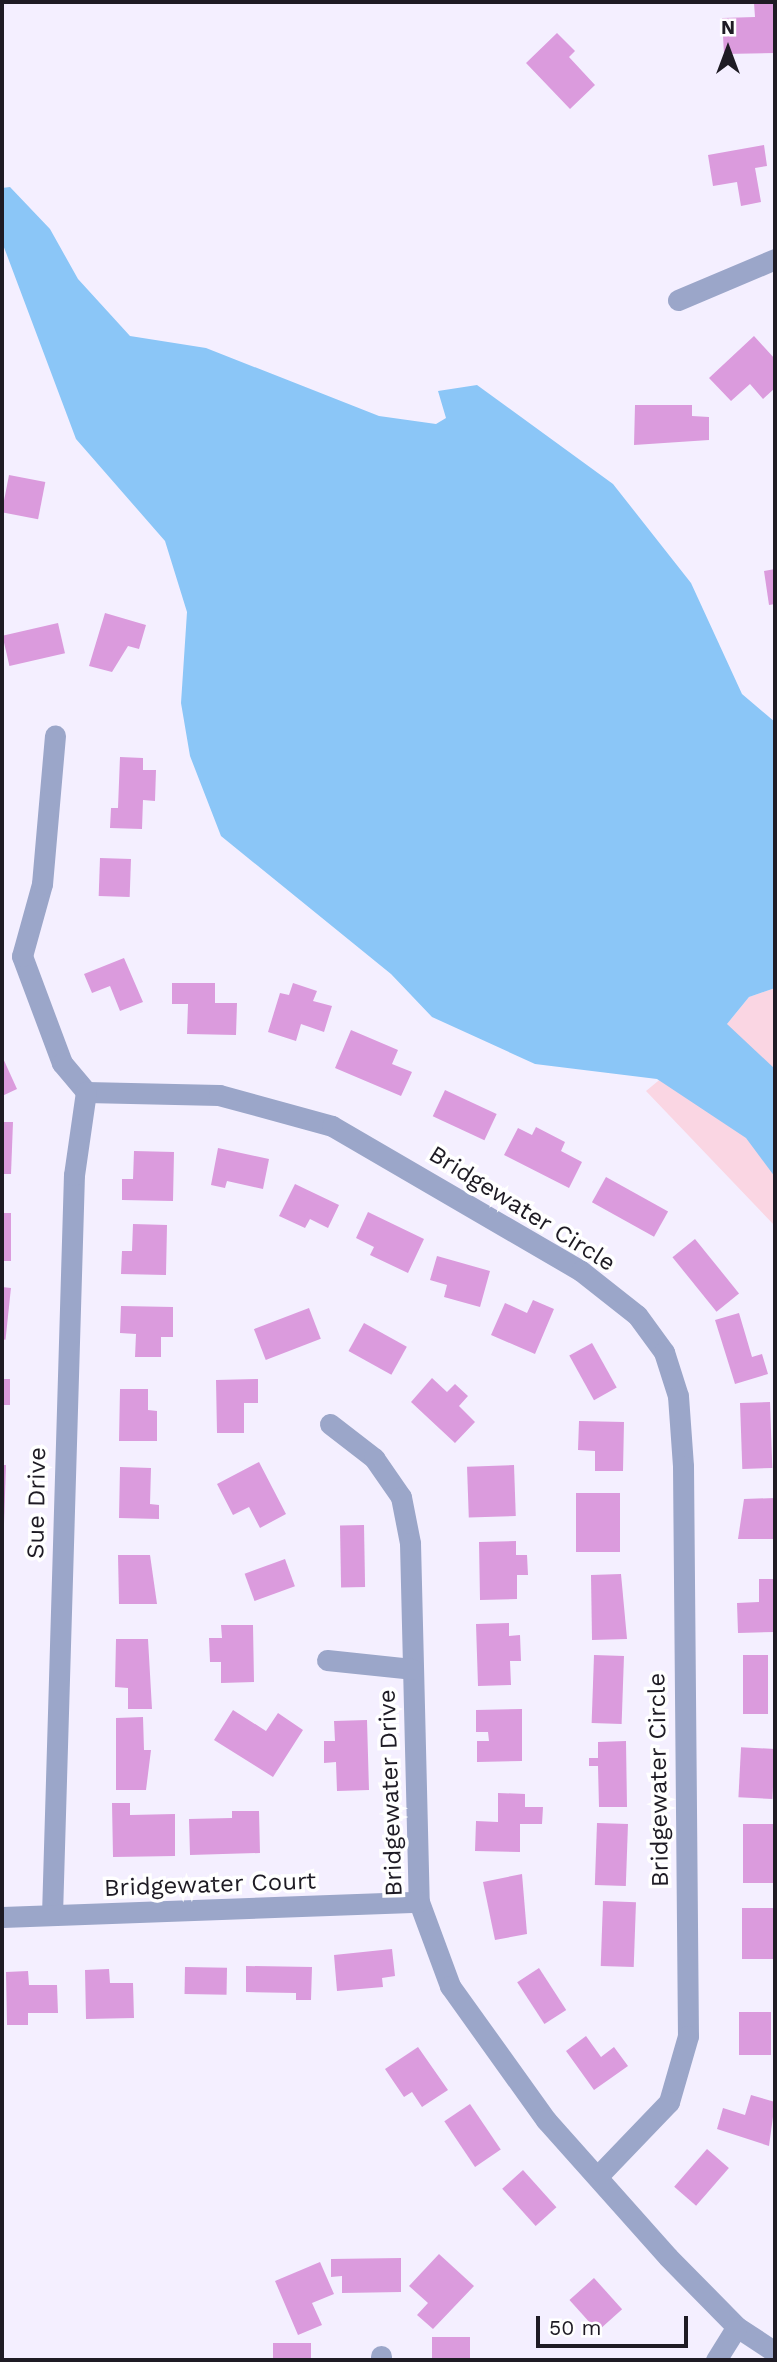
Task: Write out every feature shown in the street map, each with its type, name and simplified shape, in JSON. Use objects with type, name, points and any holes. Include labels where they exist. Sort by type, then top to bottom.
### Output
[{"type":"street","points":[[678,300],[775,260]]},
{"type":"street","points":[[55,736],[42,884],[12,956],[62,1063],[86,1092]]},
{"type":"street","name":"Bridgewater Circle","points":[[86,1092],[219,1095],[332,1126],[581,1271],[651,1333],[678,1396],[682,1466],[688,2036],[669,2102],[598,2176]]},
{"type":"street","name":"Sue Drive","points":[[52,1916],[74,1175],[86,1092]]},
{"type":"street","name":"Bridgewater Drive","points":[[330,1424],[374,1458],[401,1496],[410,1542],[419,1902],[450,1986],[488,2045],[598,2176],[737,2327],[775,2351]]},
{"type":"street","points":[[327,1660],[412,1669]]},
{"type":"street","name":"Bridgewater Court","points":[[2,1917],[419,1902]]},
{"type":"street","points":[[716,2360],[737,2327]]},
{"type":"shaded area","points":[[775,988],[775,1226],[646,1091],[727,1024],[749,997]]},
{"type":"water","points":[[10,187],[50,229],[78,279],[130,336],[206,348],[379,416],[436,424],[446,418],[438,391],[477,385],[613,484],[691,583],[742,694],[775,722],[775,988],[749,997],[727,1024],[775,1069],[775,1177],[746,1138],[657,1079],[535,1064],[432,1017],[391,974],[221,836],[190,756],[181,703],[187,612],[165,541],[76,439],[2,242],[2,188]]},
{"type":"building","points":[[775,2],[775,53],[724,54],[722,18],[755,17],[754,3]]},
{"type":"building","points":[[557,33],[575,51],[569,57],[595,85],[570,109],[526,63]]},
{"type":"building","points":[[764,145],[767,166],[755,168],[761,202],[741,206],[737,182],[713,186],[708,155]]},
{"type":"building","points":[[754,336],[775,359],[775,388],[763,399],[750,384],[731,401],[709,378]]},
{"type":"building","points":[[635,405],[692,405],[692,416],[709,417],[709,440],[634,445]]},
{"type":"building","points":[[9,475],[45,482],[38,519],[2,512]]},
{"type":"building","points":[[775,569],[775,604],[769,605],[764,571]]},
{"type":"building","points":[[105,613],[146,625],[139,649],[128,646],[112,672],[89,666]]},
{"type":"building","points":[[58,623],[65,653],[9,666],[2,636]]},
{"type":"building","points":[[120,757],[143,758],[143,770],[156,770],[155,801],[143,800],[142,829],[110,828],[111,808],[118,808]]},
{"type":"building","points":[[100,858],[131,859],[130,897],[99,896]]},
{"type":"building","points":[[124,958],[143,1002],[120,1011],[110,986],[92,993],[84,974]]},
{"type":"building","points":[[172,983],[215,983],[215,1003],[237,1003],[236,1035],[187,1034],[188,1004],[172,1004]]},
{"type":"building","points":[[293,983],[317,991],[313,1001],[332,1006],[324,1032],[301,1024],[296,1041],[268,1032],[280,993],[289,995]]},
{"type":"building","points":[[351,1030],[398,1050],[392,1064],[412,1072],[401,1096],[335,1068]]},
{"type":"building","points":[[2,1056],[17,1089],[2,1096]]},
{"type":"building","points":[[445,1090],[497,1114],[484,1140],[433,1116]]},
{"type":"building","points":[[2,1122],[13,1122],[11,1174],[2,1174]]},
{"type":"building","points":[[536,1127],[565,1142],[561,1151],[582,1162],[569,1188],[504,1155],[518,1128],[532,1135]]},
{"type":"building","points":[[218,1148],[269,1159],[263,1189],[227,1181],[225,1188],[211,1185]]},
{"type":"building","points":[[134,1151],[174,1152],[173,1201],[122,1200],[122,1179],[133,1179]]},
{"type":"building","points":[[606,1177],[668,1211],[654,1237],[592,1202]]},
{"type":"building","points":[[295,1184],[339,1205],[328,1228],[310,1219],[305,1228],[279,1216]]},
{"type":"building","points":[[368,1212],[424,1239],[408,1273],[370,1255],[374,1247],[356,1238]]},
{"type":"building","points":[[2,1213],[11,1213],[11,1261],[2,1261]]},
{"type":"building","points":[[133,1224],[167,1225],[166,1275],[121,1274],[122,1251],[132,1251]]},
{"type":"building","points":[[695,1239],[739,1293],[717,1312],[672,1257]]},
{"type":"building","points":[[437,1256],[490,1271],[480,1307],[444,1297],[447,1285],[430,1280]]},
{"type":"building","points":[[2,1287],[11,1288],[6,1340],[2,1339]]},
{"type":"building","points":[[533,1300],[554,1309],[535,1354],[491,1335],[505,1303],[527,1313]]},
{"type":"building","points":[[121,1306],[173,1307],[173,1337],[161,1337],[161,1357],[135,1357],[136,1334],[120,1333]]},
{"type":"building","points":[[309,1308],[321,1339],[266,1360],[254,1329]]},
{"type":"building","points":[[739,1313],[752,1357],[762,1354],[768,1374],[735,1384],[715,1320]]},
{"type":"building","points":[[364,1323],[407,1347],[391,1375],[348,1351]]},
{"type":"building","points":[[592,1343],[617,1388],[594,1400],[569,1356]]},
{"type":"building","points":[[432,1378],[447,1392],[455,1384],[468,1396],[459,1406],[475,1422],[455,1443],[411,1402]]},
{"type":"building","points":[[2,1379],[10,1379],[10,1405],[2,1405]]},
{"type":"building","points":[[258,1379],[258,1403],[244,1403],[244,1433],[217,1433],[216,1380]]},
{"type":"building","points":[[120,1389],[148,1389],[148,1410],[157,1411],[157,1441],[119,1441]]},
{"type":"building","points":[[770,1402],[772,1468],[742,1469],[740,1403]]},
{"type":"building","points":[[579,1421],[624,1422],[623,1471],[595,1471],[595,1451],[578,1450]]},
{"type":"building","points":[[259,1462],[286,1514],[260,1528],[249,1507],[233,1515],[217,1484]]},
{"type":"building","points":[[2,1465],[6,1465],[4,1523],[2,1523]]},
{"type":"building","points":[[514,1465],[516,1516],[469,1518],[467,1467]]},
{"type":"building","points":[[120,1467],[151,1468],[150,1504],[159,1505],[159,1519],[119,1518]]},
{"type":"building","points":[[576,1493],[620,1493],[620,1552],[576,1552]]},
{"type":"building","points":[[775,1498],[775,1539],[738,1539],[744,1499]]},
{"type":"building","points":[[340,1525],[364,1525],[365,1587],[341,1587]]},
{"type":"building","points":[[516,1541],[516,1555],[527,1555],[528,1575],[517,1575],[517,1599],[480,1600],[479,1542]]},
{"type":"building","points":[[118,1555],[150,1555],[157,1604],[119,1604]]},
{"type":"building","points":[[285,1559],[295,1586],[255,1601],[245,1574]]},
{"type":"building","points":[[621,1574],[627,1639],[592,1640],[591,1575]]},
{"type":"building","points":[[759,1579],[775,1579],[775,1632],[738,1633],[737,1603],[759,1602]]},
{"type":"building","points":[[509,1623],[509,1636],[520,1635],[521,1661],[510,1661],[511,1685],[478,1686],[476,1624]]},
{"type":"building","points":[[221,1625],[253,1625],[254,1682],[221,1683],[221,1662],[210,1662],[209,1638],[222,1638]]},
{"type":"building","points":[[116,1639],[148,1639],[152,1709],[128,1709],[128,1688],[115,1687]]},
{"type":"building","points":[[594,1655],[624,1656],[622,1724],[592,1723]]},
{"type":"building","points":[[743,1655],[768,1655],[768,1714],[743,1714]]},
{"type":"building","points":[[522,1709],[522,1761],[477,1762],[477,1741],[489,1741],[488,1732],[476,1732],[476,1710]]},
{"type":"building","points":[[233,1710],[266,1731],[278,1713],[303,1730],[273,1777],[214,1740]]},
{"type":"building","points":[[143,1717],[144,1750],[151,1750],[146,1790],[116,1790],[116,1718]]},
{"type":"building","points":[[367,1720],[369,1790],[337,1791],[336,1762],[324,1763],[324,1741],[335,1741],[334,1721]]},
{"type":"building","points":[[626,1741],[627,1807],[599,1807],[598,1766],[589,1766],[589,1758],[598,1758],[598,1742]]},
{"type":"building","points":[[741,1747],[775,1749],[772,1799],[738,1797]]},
{"type":"building","points":[[498,1793],[525,1794],[525,1807],[543,1807],[542,1824],[520,1824],[520,1852],[475,1851],[476,1821],[498,1822]]},
{"type":"building","points":[[112,1803],[130,1803],[130,1815],[175,1814],[175,1856],[113,1857]]},
{"type":"building","points":[[232,1811],[259,1811],[260,1853],[190,1855],[189,1819],[232,1818]]},
{"type":"building","points":[[597,1823],[628,1824],[626,1886],[595,1885]]},
{"type":"building","points":[[743,1824],[775,1824],[775,1883],[743,1883]]},
{"type":"building","points":[[522,1874],[527,1934],[495,1940],[483,1882]]},
{"type":"building","points":[[603,1901],[636,1902],[634,1967],[601,1966]]},
{"type":"building","points":[[742,1908],[775,1908],[775,1959],[742,1959]]},
{"type":"building","points":[[392,1949],[395,1976],[382,1978],[383,1987],[337,1991],[334,1955]]},
{"type":"building","points":[[246,1966],[312,1967],[311,2000],[296,2000],[296,1993],[246,1992]]},
{"type":"building","points":[[185,1967],[227,1968],[227,1995],[185,1994]]},
{"type":"building","points":[[539,1968],[566,2010],[544,2024],[517,1982]]},
{"type":"building","points":[[109,1969],[110,1983],[133,1983],[134,2018],[86,2019],[85,1970]]},
{"type":"building","points":[[28,1971],[29,1985],[57,1985],[58,2013],[28,2013],[28,2025],[7,2025],[6,1972]]},
{"type":"building","points":[[739,2012],[771,2012],[771,2055],[739,2055]]},
{"type":"building","points":[[586,2036],[601,2057],[614,2047],[628,2066],[594,2090],[566,2051]]},
{"type":"building","points":[[418,2047],[448,2090],[422,2107],[412,2092],[404,2097],[385,2069]]},
{"type":"building","points":[[751,2095],[775,2102],[769,2146],[717,2129],[723,2108],[745,2115]]},
{"type":"building","points":[[470,2104],[501,2150],[475,2167],[444,2121]]},
{"type":"building","points":[[707,2149],[729,2168],[696,2206],[674,2187]]},
{"type":"building","points":[[523,2170],[556,2207],[536,2226],[502,2189]]},
{"type":"building","points":[[439,2254],[474,2286],[433,2329],[417,2315],[428,2303],[409,2286]]},
{"type":"building","points":[[401,2258],[401,2292],[342,2293],[342,2276],[331,2277],[331,2259]]},
{"type":"building","points":[[320,2262],[334,2294],[312,2303],[322,2325],[298,2335],[275,2281]]},
{"type":"building","points":[[594,2278],[622,2309],[598,2331],[569,2300]]},
{"type":"building","points":[[432,2337],[470,2337],[470,2360],[432,2360]]},
{"type":"building","points":[[273,2343],[311,2343],[311,2360],[273,2360]]}]
